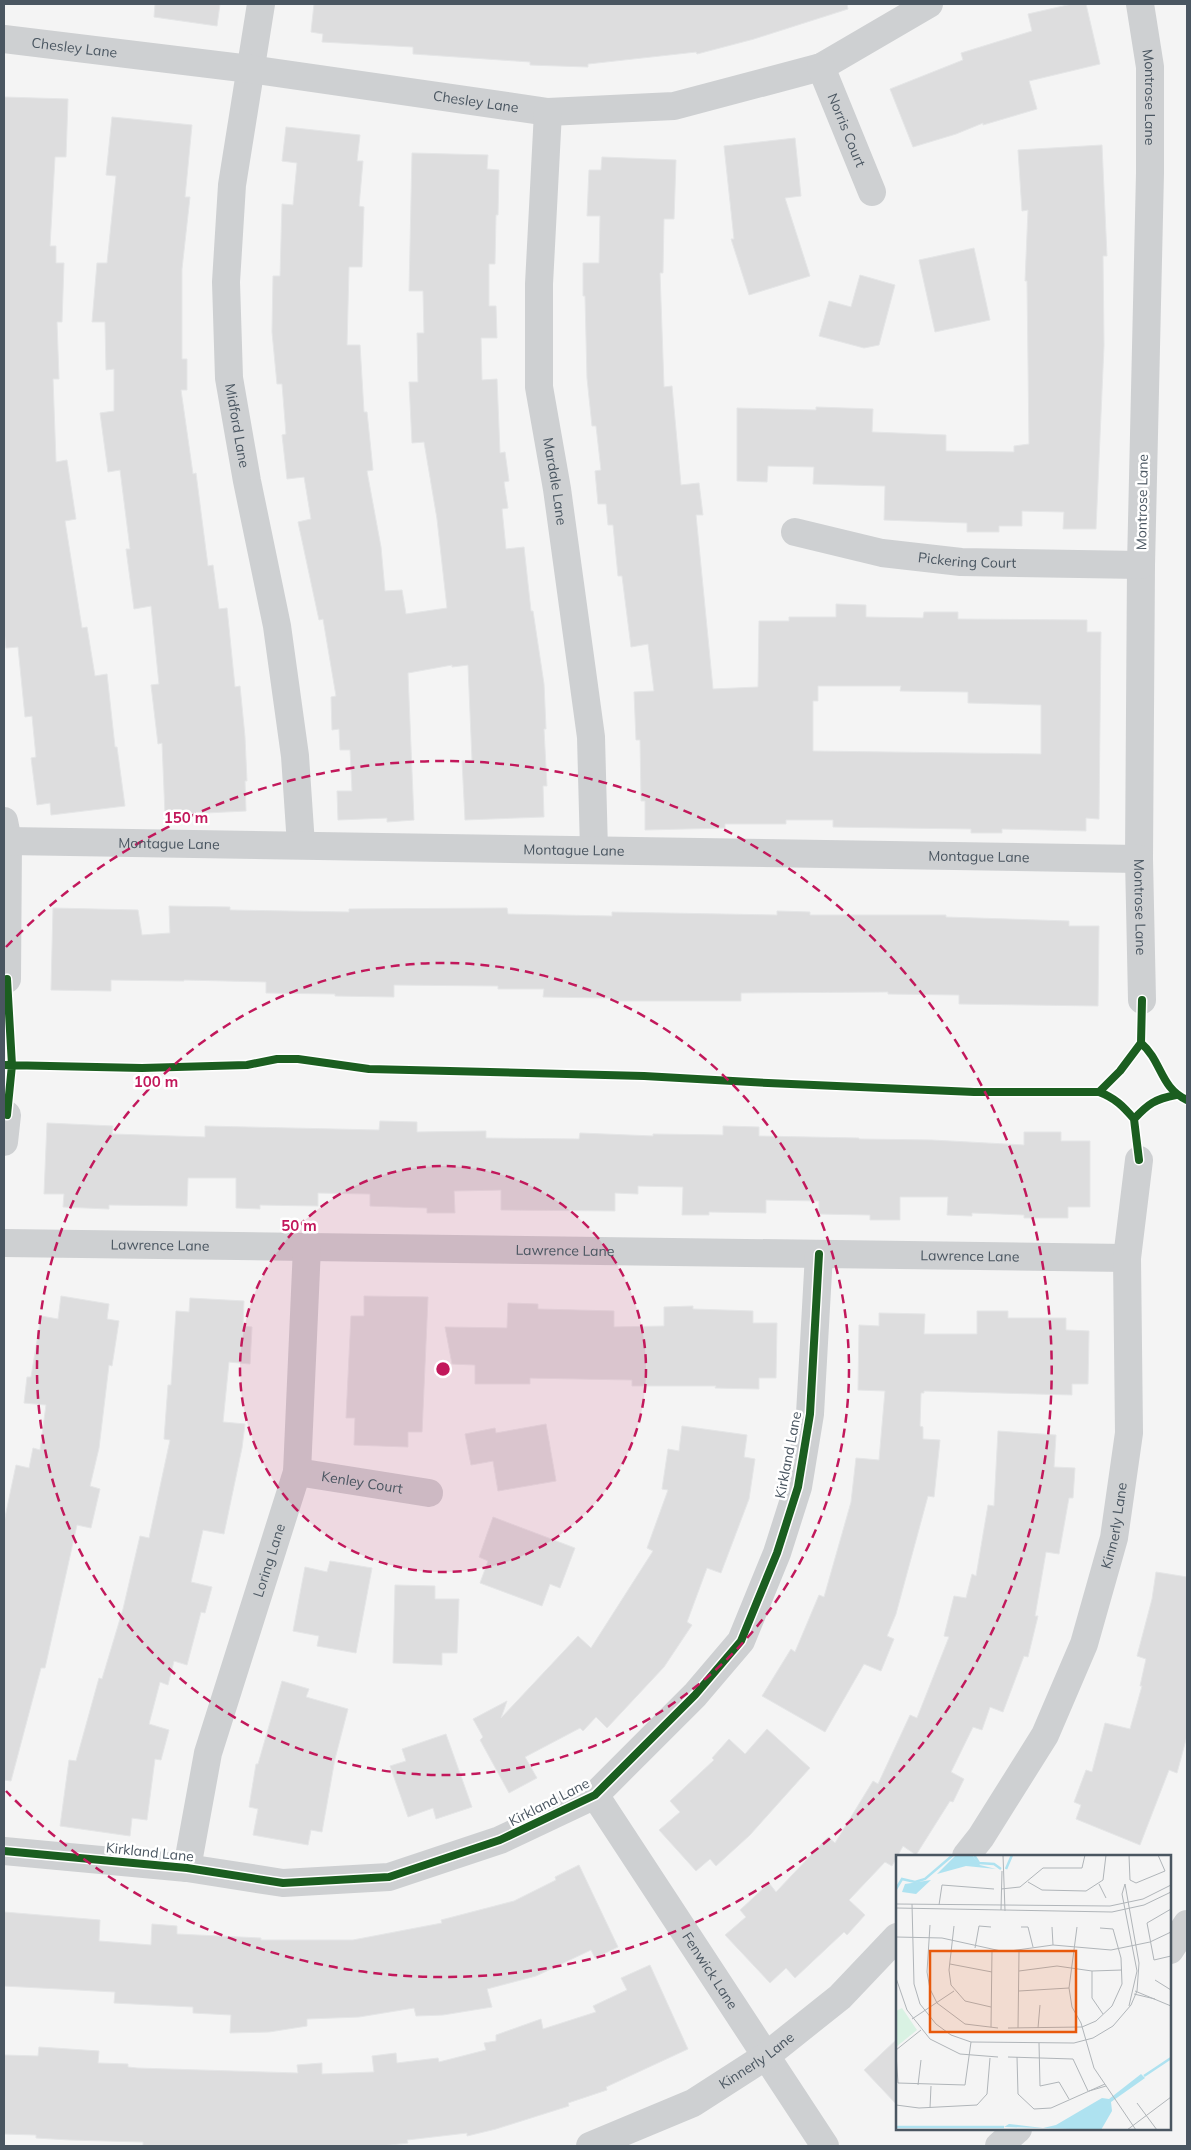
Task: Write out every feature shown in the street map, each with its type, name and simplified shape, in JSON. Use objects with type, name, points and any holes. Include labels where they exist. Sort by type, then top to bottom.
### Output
[{"type":"street","name":"Midford Lane","points":[[261,4],[232,185],[226,282],[229,378],[247,481],[277,626],[295,756],[301,846]]},
{"type":"street","name":"Chesley Lane","points":[[4,39],[250,69],[548,112],[674,106],[821,66],[929,4]]},
{"type":"street","name":"Montrose Lane","points":[[1140,4],[1150,67],[1150,183],[1141,565],[1139,859],[1142,1000]]},
{"type":"street","name":"Norris Court","points":[[821,66],[872,192]]},
{"type":"street","name":"Mardale Lane","points":[[548,112],[540,284],[540,387],[558,489],[591,737],[594,850]]},
{"type":"street","name":"Pickering Court","points":[[795,532],[882,553],[961,562],[1141,565]]},
{"type":"street","name":"Montague Lane","points":[[6,831],[301,846],[1139,859]]},
{"type":"street","points":[[6,831],[7,979]]},
{"type":"street","points":[[4,1142],[7,1115]]},
{"type":"street","name":"Kinnerly Lane","points":[[967,1855],[981,1837],[1045,1734],[1084,1644],[1114,1538],[1129,1432],[1127,1258],[1139,1160]]},
{"type":"street","name":"Lawrence Lane","points":[[4,1243],[1127,1258]]},
{"type":"street","name":"Loring Lane","points":[[187,1868],[208,1753],[297,1472],[307,1247]]},
{"type":"street","name":"Kirkland Lane","points":[[4,1851],[187,1868],[283,1883],[389,1877],[500,1840],[595,1796],[695,1695],[741,1641],[777,1553],[798,1487],[810,1414],[819,1254]]},
{"type":"street","name":"Kenley Court","points":[[297,1472],[429,1494]]},
{"type":"street","name":"Fenwick Lane","points":[[595,1796],[825,2146]]},
{"type":"street","points":[[1171,1948],[1187,1924]]},
{"type":"street","name":"Kinnerly Lane","points":[[590,2146],[692,2103],[766,2056],[840,1998],[896,1938]]},
{"type":"street","points":[[999,2146],[1017,2130]]},
{"type":"building","points":[[155,4],[220,4],[217,26],[154,17]]},
{"type":"building","points":[[314,4],[847,4],[848,9],[754,39],[697,54],[696,52],[588,64],[588,67],[530,65],[530,62],[413,54],[413,47],[322,42],[323,34],[311,32]]},
{"type":"building","points":[[1072,4],[1086,4],[1100,64],[1029,81],[1037,109],[983,125],[983,123],[956,134],[913,147],[890,89],[963,60],[961,53],[1032,31],[1028,14]]},
{"type":"building","points":[[4,97],[68,99],[66,157],[55,157],[50,246],[56,246],[56,263],[64,263],[62,322],[57,322],[59,379],[53,379],[56,462],[67,460],[76,519],[65,521],[82,628],[87,627],[95,676],[107,674],[115,747],[117,747],[125,806],[51,815],[50,803],[37,805],[31,758],[36,757],[32,716],[25,717],[18,647],[6,648],[4,630]]},
{"type":"building","points":[[112,117],[192,125],[185,197],[190,197],[182,269],[182,359],[187,359],[187,390],[181,390],[193,474],[196,473],[208,566],[213,565],[219,609],[227,608],[235,687],[240,686],[245,737],[246,811],[165,815],[162,743],[158,744],[151,685],[159,684],[151,606],[134,609],[126,549],[130,549],[120,470],[108,472],[100,413],[114,411],[114,369],[106,370],[105,322],[92,322],[97,263],[107,263],[116,176],[106,175]]},
{"type":"building","points":[[286,127],[360,135],[357,161],[363,161],[359,206],[364,207],[362,267],[349,267],[347,345],[360,345],[364,412],[367,412],[373,470],[367,471],[381,547],[385,591],[402,590],[406,614],[447,608],[437,519],[424,442],[412,443],[409,382],[418,382],[417,333],[424,333],[423,291],[409,291],[412,153],[488,155],[487,169],[499,170],[495,264],[489,264],[489,306],[496,306],[497,338],[481,338],[482,380],[497,379],[500,453],[505,452],[509,481],[504,482],[508,508],[502,509],[506,549],[524,547],[531,611],[533,611],[544,684],[547,786],[543,786],[544,817],[465,820],[462,761],[472,760],[468,665],[452,667],[452,665],[408,673],[414,820],[387,822],[387,818],[338,820],[337,791],[352,791],[350,750],[340,750],[339,729],[332,730],[331,697],[336,696],[323,619],[319,620],[298,522],[311,519],[304,477],[287,479],[282,435],[286,434],[282,384],[277,384],[272,332],[273,276],[280,276],[282,204],[293,205],[297,163],[282,161]]},
{"type":"building","points":[[795,138],[801,196],[785,198],[810,276],[749,295],[731,239],[734,239],[724,146]]},
{"type":"building","points":[[1102,145],[1107,256],[1103,256],[1104,346],[1096,529],[1063,529],[1064,512],[1022,511],[1022,526],[999,526],[999,532],[967,532],[967,523],[884,520],[885,486],[813,484],[814,467],[768,466],[767,482],[737,481],[737,408],[816,410],[816,407],[873,409],[872,432],[946,435],[946,451],[1014,452],[1014,446],[1029,444],[1027,281],[1025,281],[1028,210],[1022,211],[1018,150]]},
{"type":"building","points":[[602,157],[676,160],[674,219],[664,219],[663,273],[660,273],[664,387],[672,386],[681,485],[699,483],[703,515],[696,515],[713,689],[758,687],[759,621],[789,621],[789,617],[836,617],[836,604],[866,605],[866,617],[923,618],[924,612],[958,612],[958,619],[1087,620],[1087,632],[1101,632],[1099,819],[1086,818],[1086,831],[1002,829],[1002,833],[971,833],[971,829],[833,827],[833,820],[786,820],[786,824],[725,824],[725,828],[645,830],[645,801],[641,801],[640,740],[636,740],[634,692],[654,691],[648,644],[631,647],[622,576],[618,576],[613,525],[608,525],[606,504],[598,504],[595,471],[601,470],[596,426],[592,426],[587,378],[583,263],[599,263],[600,216],[587,216],[589,170],[601,170]],"holes":[[[818,686],[901,686],[900,691],[968,692],[968,703],[1041,705],[1041,754],[813,751],[813,701],[818,701]]]},
{"type":"building","points":[[974,248],[990,320],[935,332],[919,260]]},
{"type":"building","points":[[860,275],[895,285],[879,345],[864,348],[819,336],[829,301],[851,307]]},
{"type":"building","points":[[169,906],[230,907],[230,910],[349,912],[349,909],[507,908],[508,914],[612,916],[612,912],[777,915],[777,911],[810,912],[810,915],[946,915],[946,917],[1069,921],[1069,926],[1099,926],[1098,1006],[959,1004],[959,995],[888,994],[888,992],[741,993],[741,1001],[611,1001],[611,998],[543,997],[544,989],[498,989],[498,986],[394,985],[394,997],[335,996],[335,994],[266,993],[266,982],[184,980],[111,980],[111,991],[51,990],[53,908],[138,910],[142,935],[170,933]]},
{"type":"building","points":[[380,1121],[417,1122],[417,1132],[486,1131],[486,1138],[579,1139],[580,1133],[653,1136],[653,1134],[723,1135],[723,1126],[759,1127],[759,1136],[932,1140],[1024,1145],[1024,1132],[1061,1132],[1061,1141],[1090,1141],[1090,1207],[1068,1207],[1068,1218],[1024,1218],[1024,1215],[972,1213],[972,1216],[947,1215],[948,1197],[900,1197],[900,1220],[870,1220],[870,1215],[819,1214],[819,1201],[766,1200],[766,1213],[709,1212],[709,1215],[682,1215],[683,1187],[638,1186],[638,1194],[615,1193],[615,1211],[501,1210],[501,1190],[454,1191],[455,1213],[427,1213],[427,1208],[370,1206],[370,1194],[318,1193],[318,1206],[260,1205],[260,1209],[236,1208],[236,1178],[188,1178],[187,1206],[109,1205],[109,1209],[63,1207],[64,1194],[44,1194],[47,1123],[113,1126],[112,1134],[205,1137],[205,1126],[379,1130]]},
{"type":"building","points":[[61,1296],[109,1304],[107,1319],[119,1321],[112,1366],[109,1365],[99,1448],[90,1486],[100,1489],[91,1528],[77,1525],[45,1668],[41,1668],[11,1781],[4,1780],[4,1522],[16,1465],[29,1468],[33,1448],[40,1450],[46,1405],[24,1403],[27,1377],[31,1377],[41,1316],[58,1319]]},
{"type":"building","points":[[364,1296],[428,1297],[422,1432],[408,1432],[408,1447],[354,1445],[355,1418],[346,1418],[351,1316],[364,1316]]},
{"type":"building","points":[[190,1298],[244,1301],[243,1326],[252,1327],[250,1364],[229,1362],[223,1422],[245,1424],[242,1448],[224,1534],[203,1530],[191,1582],[212,1587],[205,1613],[201,1612],[187,1665],[174,1661],[168,1685],[160,1682],[149,1724],[169,1730],[161,1760],[155,1759],[147,1820],[132,1818],[130,1836],[60,1826],[69,1760],[76,1761],[99,1678],[102,1679],[123,1609],[140,1536],[149,1538],[170,1440],[164,1439],[168,1385],[171,1385],[176,1311],[189,1312]]},
{"type":"building","points":[[508,1303],[538,1304],[538,1309],[614,1311],[614,1327],[664,1326],[664,1307],[693,1306],[693,1309],[753,1311],[753,1323],[777,1323],[776,1378],[759,1378],[759,1389],[715,1388],[716,1386],[632,1386],[632,1380],[530,1378],[530,1384],[475,1384],[475,1365],[452,1364],[445,1327],[507,1328]]},
{"type":"building","points":[[977,1311],[1008,1311],[1008,1318],[1066,1318],[1066,1330],[1089,1331],[1088,1384],[1072,1384],[1072,1395],[924,1391],[924,1393],[921,1393],[920,1426],[923,1427],[923,1439],[940,1440],[934,1497],[928,1496],[896,1614],[887,1636],[894,1639],[881,1671],[864,1664],[825,1732],[762,1696],[791,1649],[795,1652],[819,1595],[824,1597],[851,1502],[856,1458],[879,1460],[885,1391],[858,1390],[859,1325],[879,1326],[879,1313],[925,1314],[924,1334],[977,1334]]},
{"type":"building","points":[[546,1424],[556,1481],[498,1491],[493,1461],[471,1465],[465,1434],[495,1428],[496,1433]]},
{"type":"building","points":[[682,1426],[747,1435],[744,1457],[755,1459],[749,1499],[721,1573],[707,1568],[687,1622],[692,1625],[664,1667],[607,1728],[596,1717],[583,1731],[580,1728],[525,1757],[537,1778],[509,1793],[480,1740],[483,1737],[473,1719],[507,1701],[501,1718],[578,1636],[591,1648],[653,1551],[647,1548],[668,1490],[662,1489],[668,1449],[679,1451]]},
{"type":"building","points":[[998,1431],[1056,1435],[1054,1467],[1075,1468],[1073,1498],[1069,1498],[1059,1554],[1046,1552],[1035,1616],[1038,1616],[1028,1657],[1024,1656],[1003,1712],[990,1707],[982,1730],[973,1727],[951,1772],[964,1779],[953,1802],[950,1801],[916,1855],[903,1846],[898,1855],[896,1855],[892,1866],[885,1862],[849,1900],[865,1915],[847,1935],[844,1932],[795,1978],[786,1968],[770,1983],[725,1935],[746,1917],[740,1910],[769,1883],[776,1892],[828,1837],[835,1843],[873,1781],[878,1784],[910,1715],[917,1718],[949,1637],[944,1636],[954,1596],[966,1598],[972,1574],[976,1576],[988,1505],[994,1506]]},
{"type":"building","points":[[493,1517],[575,1548],[560,1588],[550,1584],[542,1606],[480,1583],[488,1561],[479,1557]]},
{"type":"building","points":[[330,1561],[372,1568],[356,1653],[317,1646],[319,1636],[293,1631],[305,1567],[327,1572]]},
{"type":"building","points":[[1156,1572],[1187,1577],[1187,1736],[1177,1773],[1169,1770],[1140,1845],[1076,1819],[1081,1805],[1074,1802],[1086,1770],[1092,1772],[1105,1723],[1130,1729],[1142,1686],[1140,1686],[1146,1659],[1137,1656],[1152,1599]]},
{"type":"building","points":[[395,1585],[435,1586],[435,1599],[459,1599],[457,1653],[442,1653],[442,1665],[393,1663]]},
{"type":"building","points":[[282,1681],[309,1689],[306,1697],[348,1709],[335,1759],[322,1832],[311,1830],[308,1845],[253,1835],[258,1809],[249,1807],[256,1764],[258,1764]]},
{"type":"building","points":[[767,1729],[810,1768],[750,1835],[716,1866],[710,1859],[696,1871],[659,1830],[680,1812],[670,1801],[714,1760],[712,1758],[729,1739],[745,1754]]},
{"type":"building","points":[[446,1734],[472,1807],[436,1819],[433,1808],[408,1817],[390,1766],[406,1761],[402,1749]]},
{"type":"building","points":[[579,1865],[618,1947],[595,1958],[591,1950],[536,1976],[487,1989],[492,2007],[443,2015],[416,2016],[414,2008],[359,2017],[307,2019],[307,2026],[269,2032],[230,2033],[231,2015],[193,2013],[193,2007],[114,2003],[115,1992],[4,1986],[4,1912],[100,1920],[99,1941],[151,1945],[152,1924],[177,1926],[177,1934],[261,1938],[261,1940],[353,1940],[442,1923],[441,1920],[514,1901],[556,1880],[555,1877]]},
{"type":"building","points":[[650,1965],[688,2049],[606,2087],[607,2090],[568,2103],[569,2106],[496,2129],[467,2136],[467,2133],[407,2140],[408,2143],[381,2146],[143,2146],[143,2142],[70,2140],[36,2138],[36,2135],[4,2134],[4,2055],[38,2056],[39,2047],[99,2051],[98,2063],[128,2064],[128,2067],[137,2068],[298,2073],[297,2065],[322,2063],[322,2074],[374,2072],[372,2056],[396,2053],[397,2063],[438,2058],[439,2062],[486,2050],[484,2043],[496,2041],[496,2035],[541,2019],[543,2029],[596,2012],[593,2006],[627,1990],[621,1978]]},
{"type":"building","points":[[896,2040],[896,2104],[864,2070]]},
{"type":"cycle path","points":[[7,979],[12,1065],[7,1115]]},
{"type":"cycle path","points":[[1099,1092],[1120,1071],[1141,1043],[1142,1000]]},
{"type":"cycle path","points":[[1141,1043],[1148,1050],[1171,1089],[1187,1100]]},
{"type":"cycle path","points":[[4,1065],[142,1068],[247,1065],[277,1059],[298,1059],[369,1069],[644,1076],[974,1092],[1099,1092],[1118,1103],[1134,1119]]},
{"type":"cycle path","points":[[1139,1160],[1134,1119],[1152,1103],[1176,1095]]},
{"type":"cycle path","points":[[4,1851],[187,1868],[283,1883],[389,1877],[500,1840],[595,1795],[695,1695],[741,1641],[777,1553],[798,1487],[810,1414],[819,1254]]}]
